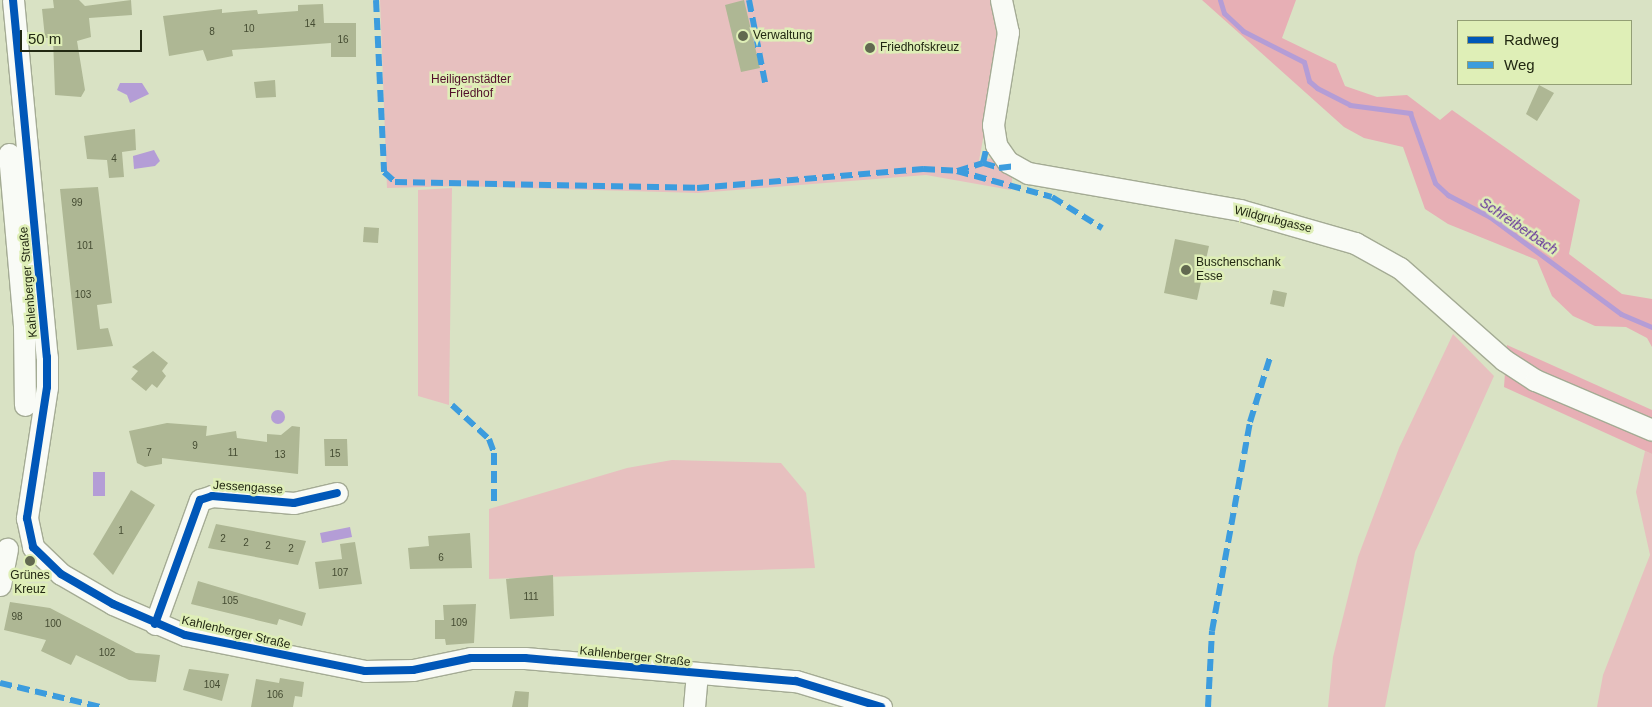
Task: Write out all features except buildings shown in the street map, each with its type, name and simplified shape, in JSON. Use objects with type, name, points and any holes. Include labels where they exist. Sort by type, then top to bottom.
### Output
[{"type":"street","name":"Kahlenberger Straße","points":[[13,0],[12,153],[47,357],[44,411],[28,491],[29,538],[62,574],[155,624],[202,639],[364,671],[413,670],[494,657],[697,675],[796,681],[881,707]]},
{"type":"street","name":"Wildgrubgasse","points":[[1001,0],[1008,32],[993,125],[996,144],[1008,162],[1028,172],[1240,210],[1355,243],[1400,268],[1504,360],[1535,380],[1652,430]]},
{"type":"street","points":[[12,153],[24,325],[25,405]]},
{"type":"street","name":"Jessengasse","points":[[155,624],[200,500],[212,496],[294,503],[337,493]]},
{"type":"street","points":[[0,585],[3,549],[29,538]]},
{"type":"street","points":[[694,707],[697,675]]},
{"type":"green space","name":"Heiligenstädter Friedhof","points":[[380,0],[994,0],[1003,28],[979,161],[1015,152],[1011,190],[926,175],[698,193],[461,186],[387,188]]},
{"type":"green space","points":[[452,188],[449,405],[418,396],[418,190]]},
{"type":"green space","points":[[1453,334],[1494,376],[1415,552],[1385,707],[1328,707],[1333,657],[1358,557],[1399,448]]},
{"type":"green space","points":[[1645,451],[1652,454],[1652,707],[1597,707],[1603,675],[1650,555],[1636,492]]},
{"type":"green space","points":[[672,460],[781,463],[806,493],[815,568],[489,579],[489,509],[627,468]]},
{"type":"shaded area","points":[[1202,0],[1296,0],[1282,38],[1336,64],[1345,86],[1377,97],[1407,95],[1440,120],[1452,110],[1580,200],[1569,254],[1622,294],[1652,299],[1652,347],[1647,338],[1626,327],[1595,326],[1573,316],[1552,296],[1537,260],[1448,224],[1425,209],[1403,147],[1364,138],[1344,127]]},
{"type":"shaded area","points":[[120,83],[142,83],[149,94],[130,103],[127,95],[117,90]]},
{"type":"shaded area","points":[[154,150],[160,161],[155,166],[134,169],[133,156]]},
{"type":"shaded area","points":[[1507,345],[1652,410],[1652,454],[1504,387]]},
{"type":"shaded area","points":[[275,410],[281,410],[285,417],[281,424],[275,424],[271,420],[271,414]]},
{"type":"shaded area","points":[[93,472],[105,472],[105,496],[93,496]]},
{"type":"shaded area","points":[[350,527],[352,537],[322,543],[320,533]]},
{"type":"waterway","name":"Schreiberbach","points":[[1220,0],[1224,13],[1243,31],[1304,62],[1309,81],[1317,88],[1350,105],[1410,113],[1435,183],[1448,195],[1490,217],[1621,314],[1652,327]]},
{"type":"marked path","points":[[376,0],[384,172],[395,182],[697,188],[923,169],[957,171],[1052,197],[1102,228]]},
{"type":"marked path","points":[[749,0],[765,82]]},
{"type":"marked path","points":[[983,163],[987,146]]},
{"type":"marked path","points":[[957,171],[983,163],[999,168],[1016,166]]},
{"type":"marked path","points":[[1208,707],[1212,631],[1250,422],[1271,354]]},
{"type":"marked path","points":[[452,405],[489,439],[494,453],[494,507]]},
{"type":"marked path","points":[[0,683],[101,707]]},
{"type":"cycle path","points":[[13,0],[47,357],[47,387],[27,518],[33,547],[61,574],[113,604],[185,635],[365,671],[413,670],[471,658],[525,658],[796,681],[881,707]]},
{"type":"cycle path","points":[[155,624],[200,500],[212,496],[294,503],[337,493]]},
{"type":"place","name":"Verwaltung","points":[[743,36]]},
{"type":"place","name":"Friedhofskreuz","points":[[870,48]]},
{"type":"place","name":"Buschenschank Esse","points":[[1186,270]]},
{"type":"place","name":"Grünes Kreuz","points":[[30,561]]}]
